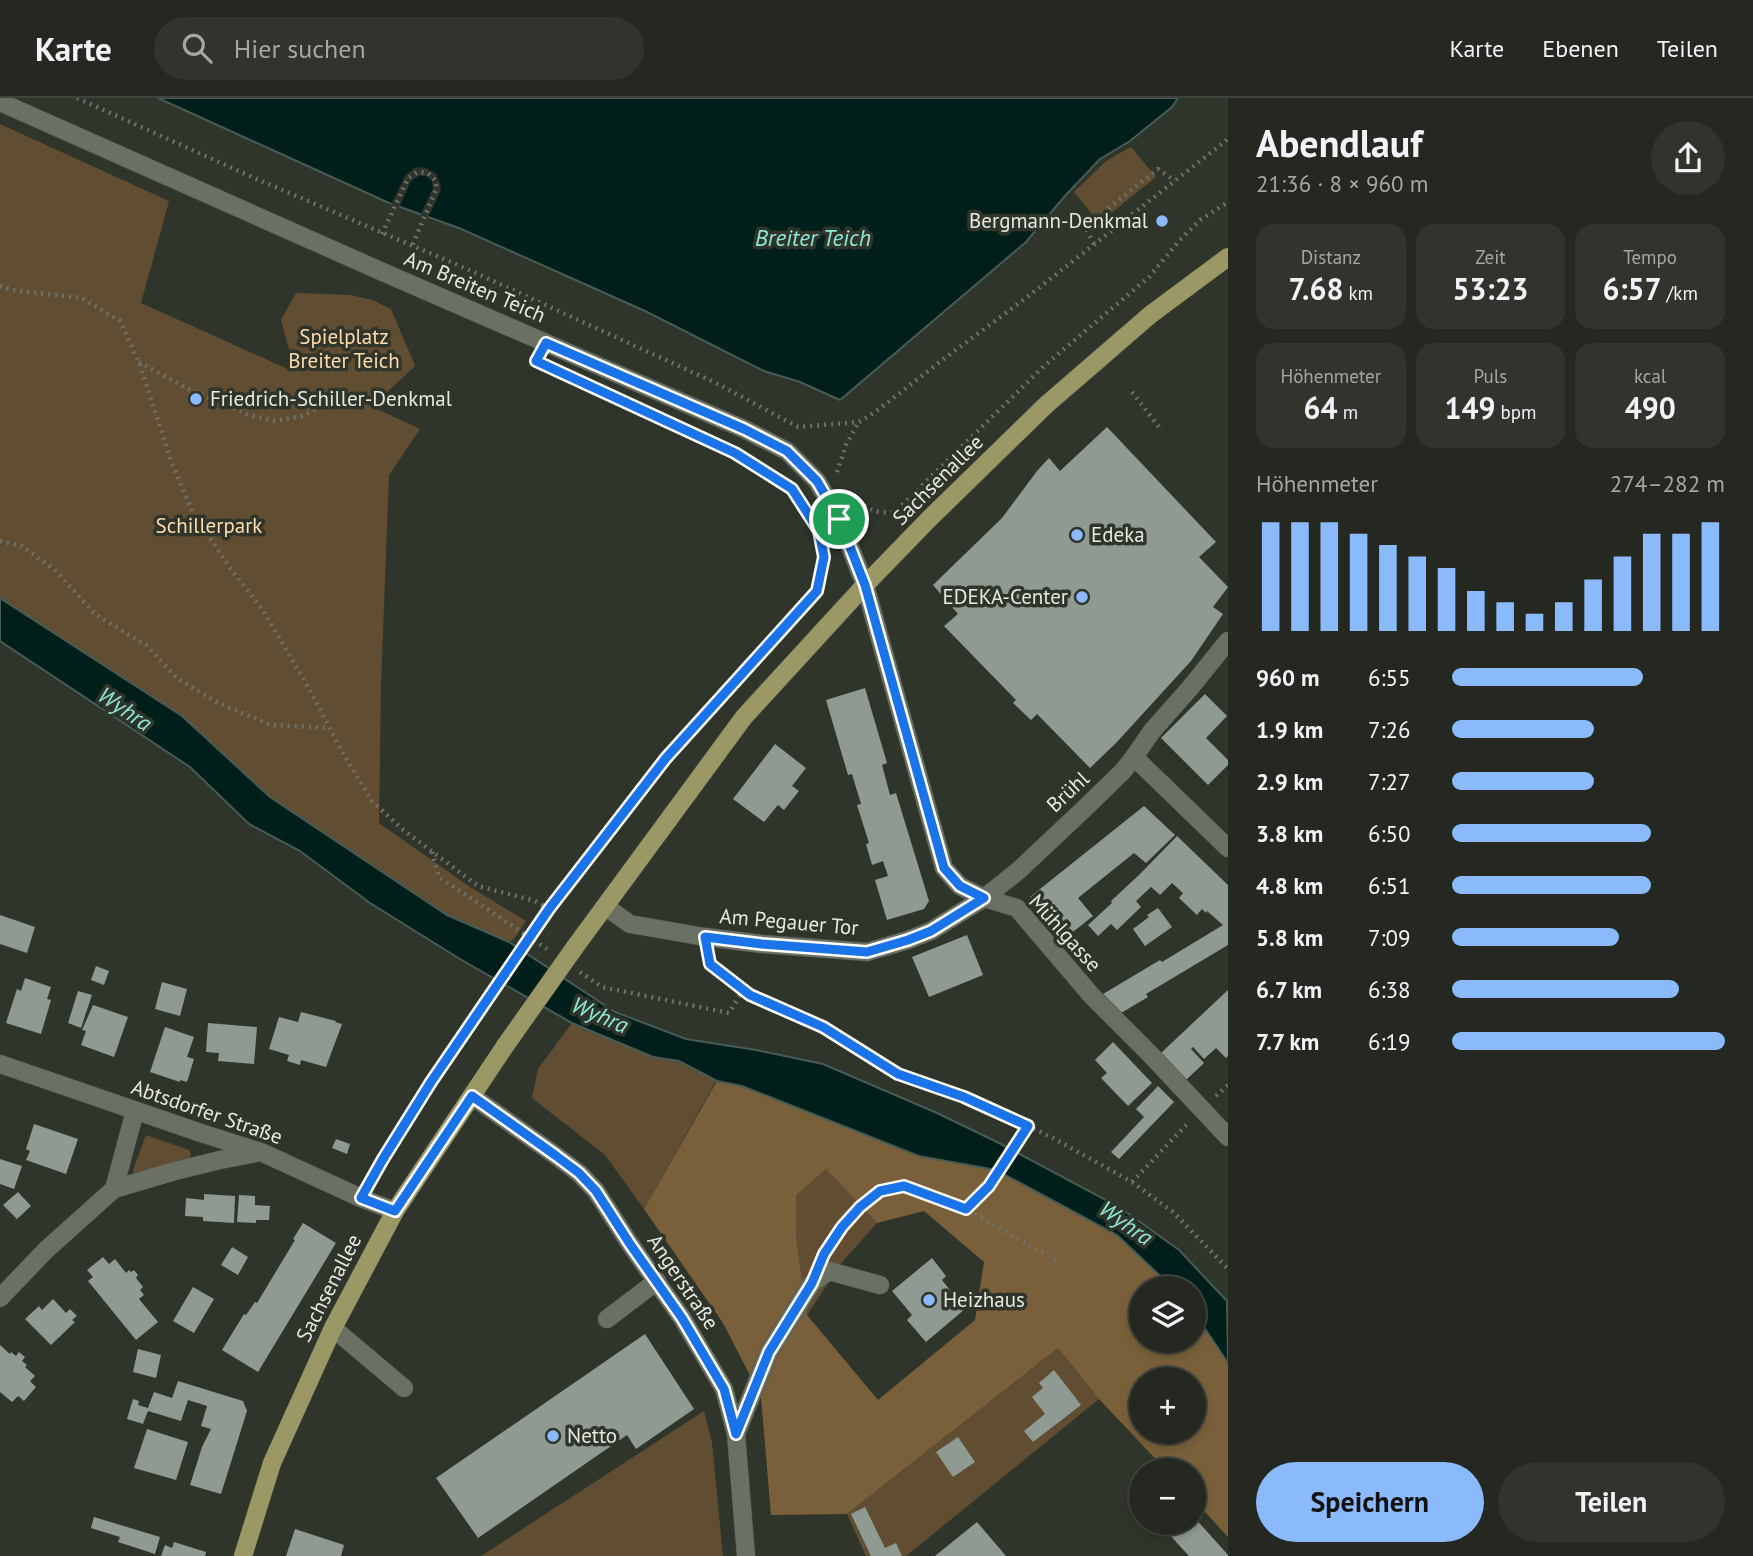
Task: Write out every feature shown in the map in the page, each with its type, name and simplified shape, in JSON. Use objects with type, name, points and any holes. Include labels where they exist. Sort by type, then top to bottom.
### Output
[{"type":"main road","name":"Sachsenallee","points":[[243,1556],[272,1463],[333,1328],[395,1211],[505,1046],[744,717],[865,585],[1046,405],[1150,315],[1228,257]]},
{"type":"street","name":"Am Breiten Teich","points":[[0,102],[744,429],[787,451],[817,481],[839,519],[865,585]]},
{"type":"street","name":"Mühlgasse","points":[[865,585],[944,868],[960,886],[984,898],[1017,908],[1091,995],[1228,1137]]},
{"type":"street","name":"Brühl","points":[[908,940],[931,931],[984,898],[1018,871],[1123,771],[1152,731],[1228,641]]},
{"type":"street","points":[[1134,757],[1228,848]]},
{"type":"street","points":[[607,906],[630,924],[705,937]]},
{"type":"street","name":"Am Pegauer Tor","points":[[705,937],[867,952],[908,940]]},
{"type":"street","name":"Abtsdorfer Straße","points":[[0,1064],[261,1152],[395,1211]]},
{"type":"street","name":"Angerstraße","points":[[472,1096],[555,1155],[596,1191],[682,1318],[724,1389],[736,1434],[746,1556]]},
{"type":"street","points":[[114,1189],[135,1111]]},
{"type":"street","points":[[0,1298],[46,1250],[114,1189],[175,1171],[261,1152]]},
{"type":"street","points":[[736,1434],[769,1352],[812,1283],[829,1271],[880,1285]]},
{"type":"street","points":[[607,1318],[657,1281]]},
{"type":"street","points":[[333,1328],[404,1388]]},
{"type":"path","points":[[78,98],[252,177],[467,269],[716,383],[798,427],[859,422],[874,413],[1228,139]]},
{"type":"path","points":[[1094,244],[1085,227],[1158,169],[1175,181]]},
{"type":"path","points":[[382,234],[408,178],[418,172],[428,173],[436,181],[436,190],[412,246]]},
{"type":"path","points":[[863,505],[879,514],[895,512],[1044,366],[1149,277],[1200,220],[1228,202]]},
{"type":"path","points":[[0,286],[12,290],[82,298],[120,321],[139,362],[171,461],[193,513],[230,568],[263,610],[372,801],[402,829],[478,886],[535,901],[548,911]]},
{"type":"path","points":[[139,362],[186,388],[249,415],[275,421],[303,416],[327,403]]},
{"type":"path","points":[[1132,392],[1162,431]]},
{"type":"path","points":[[837,472],[846,445],[859,422]]},
{"type":"path","points":[[685,430],[735,453],[792,489],[812,520]]},
{"type":"path","points":[[361,1198],[467,1028],[548,911],[666,758],[817,591],[824,557],[819,531]]},
{"type":"path","points":[[0,541],[22,547],[56,571],[96,615],[146,645],[177,678],[218,703],[271,725],[330,728]]},
{"type":"path","points":[[432,851],[439,877],[512,925]]},
{"type":"path","points":[[705,937],[710,964],[750,995],[823,1027],[898,1074],[964,1097],[1028,1126],[1132,1182],[1173,1212],[1228,1269]]},
{"type":"path","points":[[602,987],[729,1013],[743,989]]},
{"type":"path","points":[[1132,1182],[1202,1110]]},
{"type":"path","points":[[966,1209],[989,1186],[1028,1126]]},
{"type":"path","points":[[812,1283],[824,1254],[842,1227],[860,1207],[880,1191],[904,1186],[966,1209],[1058,1262]]},
{"type":"green space","name":"Schillerpark","points":[[0,124],[169,201],[141,303],[290,370],[290,353],[281,320],[296,293],[351,295],[372,300],[391,309],[415,366],[385,394],[362,402],[420,429],[389,475],[379,823],[470,887],[526,921],[514,939],[509,942],[447,915],[270,797],[182,716],[0,598]]},
{"type":"green space","points":[[1131,147],[1156,177],[1099,223],[1074,192],[1106,161]]},
{"type":"green space","points":[[572,1023],[653,1057],[679,1061],[716,1081],[644,1209],[605,1155],[532,1098],[538,1069]]},
{"type":"green space","points":[[146,1135],[189,1150],[189,1159],[139,1175],[134,1174],[133,1170]]},
{"type":"green space","points":[[826,1169],[877,1223],[843,1261],[807,1315],[796,1236],[796,1194]]},
{"type":"green space","points":[[1058,1348],[1099,1399],[906,1556],[866,1556],[847,1514]]},
{"type":"green space","points":[[704,1411],[712,1443],[723,1556],[481,1556]]},
{"type":"shaded area","points":[[717,1081],[742,1086],[919,1156],[995,1170],[1117,1235],[1160,1276],[1129,1276],[1129,1353],[1206,1353],[1206,1330],[1228,1363],[1228,1537],[1206,1513],[1206,1458],[1155,1458],[1141,1444],[1206,1444],[1206,1367],[1129,1367],[1129,1431],[1058,1348],[847,1514],[771,1515],[761,1397],[723,1323],[644,1209]],"holes":[[[826,1169],[877,1223],[924,1211],[984,1262],[975,1320],[878,1400],[807,1315],[796,1236],[796,1195]]]},
{"type":"water","name":"Breiter Teich","points":[[158,98],[1178,98],[1172,107],[1130,141],[1100,159],[1026,242],[840,400],[800,382],[764,371],[645,311],[459,228],[389,203]]},
{"type":"water","name":"Wyhra","points":[[0,598],[182,716],[270,797],[447,915],[509,942],[615,1012],[686,1039],[823,1064],[937,1113],[1119,1207],[1179,1250],[1203,1276],[1160,1276],[1117,1235],[996,1170],[919,1156],[742,1086],[717,1081],[679,1061],[653,1057],[572,1023],[460,959],[370,903],[300,851],[249,824],[190,767],[0,641]]},
{"type":"water","points":[[1206,1279],[1227,1301],[1228,1363],[1206,1330]]},
{"type":"pier","points":[[420,167],[436,174],[441,186],[427,220],[419,218],[433,188],[432,181],[426,176],[419,176],[411,181],[398,210],[390,207],[405,176],[414,168]]},
{"type":"building","name":"EDEKA-Center","points":[[1107,427],[1216,542],[1199,557],[1228,587],[1213,607],[1223,614],[1191,661],[1090,768],[1037,714],[1031,720],[1013,703],[1016,700],[944,626],[958,614],[933,585],[1002,518],[1049,458],[1060,471]]},
{"type":"building","points":[[865,688],[887,763],[882,765],[890,795],[896,793],[929,901],[924,909],[887,920],[875,880],[888,876],[883,861],[872,865],[866,844],[869,843],[857,805],[861,804],[852,774],[848,775],[826,700]]},
{"type":"building","points":[[1205,694],[1227,716],[1206,738],[1228,760],[1228,765],[1208,785],[1161,738]]},
{"type":"building","points":[[775,744],[806,768],[792,786],[799,791],[784,810],[778,805],[764,822],[733,799]]},
{"type":"building","points":[[1144,806],[1175,835],[1146,863],[1134,853],[1078,898],[1093,916],[1064,939],[1030,897]]},
{"type":"building","points":[[1177,836],[1228,885],[1228,945],[1146,994],[1148,997],[1121,1013],[1103,994],[1223,925],[1202,909],[1197,915],[1179,898],[1183,893],[1172,883],[1160,895],[1151,887],[1136,901],[1141,907],[1117,930],[1111,924],[1098,936],[1088,925]]},
{"type":"building","points":[[1158,908],[1172,927],[1145,946],[1133,929]]},
{"type":"building","points":[[0,915],[35,927],[27,953],[0,944]]},
{"type":"building","points":[[967,935],[983,975],[929,997],[912,957]]},
{"type":"building","points":[[96,966],[109,971],[104,985],[91,980]]},
{"type":"building","points":[[25,978],[51,987],[47,999],[51,1000],[41,1034],[6,1023],[17,989],[21,991]]},
{"type":"building","points":[[162,982],[187,989],[180,1016],[155,1009]]},
{"type":"building","points":[[1228,990],[1228,1056],[1226,1058],[1216,1048],[1204,1059],[1193,1047],[1191,1049],[1204,1063],[1186,1080],[1161,1053]]},
{"type":"building","points":[[78,991],[92,995],[81,1028],[68,1023]]},
{"type":"building","points":[[93,1005],[128,1017],[114,1057],[81,1045],[86,1031],[82,1030]]},
{"type":"building","points":[[301,1012],[342,1024],[326,1067],[301,1060],[300,1065],[287,1061],[289,1055],[269,1049],[279,1017],[298,1022]]},
{"type":"building","points":[[208,1023],[257,1027],[254,1064],[218,1061],[219,1053],[206,1052]]},
{"type":"building","points":[[165,1027],[194,1037],[187,1057],[194,1059],[187,1082],[150,1072]]},
{"type":"building","points":[[1113,1042],[1152,1083],[1128,1106],[1101,1078],[1107,1073],[1095,1060]]},
{"type":"building","points":[[1158,1086],[1174,1102],[1119,1159],[1111,1152],[1144,1117],[1136,1109]]},
{"type":"building","points":[[34,1124],[78,1139],[66,1174],[26,1160],[30,1151],[26,1149]]},
{"type":"building","points":[[336,1139],[350,1144],[347,1154],[332,1148]]},
{"type":"building","points":[[0,1159],[22,1166],[14,1189],[0,1184]]},
{"type":"building","points":[[18,1192],[31,1206],[17,1219],[3,1205]]},
{"type":"building","points":[[204,1194],[235,1196],[234,1223],[203,1221],[203,1217],[185,1216],[186,1198],[204,1200]]},
{"type":"building","points":[[239,1195],[255,1196],[255,1205],[270,1206],[269,1220],[256,1220],[256,1223],[237,1222]]},
{"type":"building","points":[[303,1223],[336,1243],[258,1372],[222,1350],[244,1314],[257,1303]]},
{"type":"building","points":[[232,1247],[248,1257],[238,1275],[221,1265]]},
{"type":"building","points":[[103,1257],[109,1264],[115,1259],[126,1273],[134,1270],[143,1287],[140,1290],[144,1295],[139,1299],[158,1322],[136,1340],[88,1281],[93,1277],[87,1270]]},
{"type":"building","name":"Heizhaus","points":[[932,1258],[946,1276],[942,1280],[965,1309],[926,1342],[907,1320],[912,1315],[892,1291]]},
{"type":"building","points":[[193,1287],[214,1299],[194,1333],[173,1321]]},
{"type":"building","points":[[53,1299],[66,1313],[70,1309],[77,1316],[72,1320],[75,1322],[51,1345],[25,1319],[39,1306],[42,1310]]},
{"type":"building","points":[[645,1334],[694,1409],[636,1449],[627,1435],[478,1538],[436,1478]]},
{"type":"building","points":[[0,1345],[10,1354],[11,1352],[16,1356],[19,1352],[25,1357],[22,1361],[27,1365],[25,1367],[35,1376],[30,1381],[36,1387],[24,1401],[18,1396],[12,1402],[0,1392]]},
{"type":"building","points":[[138,1349],[161,1355],[156,1378],[133,1372]]},
{"type":"building","points":[[1054,1370],[1081,1405],[1033,1442],[1024,1431],[1045,1414],[1032,1397],[1043,1388],[1039,1383]]},
{"type":"building","points":[[178,1381],[243,1401],[247,1411],[221,1494],[190,1485],[202,1447],[211,1429],[201,1426],[207,1406],[188,1400],[181,1421],[148,1411],[143,1424],[127,1419],[133,1399],[139,1401],[138,1405],[148,1408],[154,1392],[172,1398]]},
{"type":"building","points":[[147,1429],[188,1442],[176,1480],[134,1468]]},
{"type":"building","points":[[958,1437],[975,1462],[953,1477],[936,1452]]},
{"type":"building","points":[[865,1507],[885,1548],[896,1543],[902,1556],[871,1556],[851,1514]]},
{"type":"building","points":[[94,1517],[160,1537],[155,1554],[118,1542],[120,1537],[91,1528]]},
{"type":"building","points":[[977,1522],[1006,1556],[935,1556]]},
{"type":"building","points":[[295,1529],[344,1545],[341,1556],[286,1556]]},
{"type":"building","points":[[1206,1530],[1228,1555],[1228,1556],[1189,1556],[1170,1535],[1206,1535]]},
{"type":"building","points":[[174,1542],[206,1552],[205,1556],[161,1556],[165,1545],[172,1548]]},
{"type":"place","name":"Bergmann-Denkmal","points":[[1162,221]]},
{"type":"place","name":"Friedrich-Schiller-Denkmal","points":[[196,399]]},
{"type":"place","name":"Edeka","points":[[1077,535]]},
{"type":"place","name":"EDEKA-Center","points":[[1082,597]]},
{"type":"place","name":"Heizhaus","points":[[929,1300]]},
{"type":"place","name":"Netto","points":[[553,1436]]},
{"type":"route","points":[[546,343],[744,429],[787,451],[817,481],[839,519],[865,585],[944,868],[960,886],[984,898],[931,931],[867,952],[705,937],[710,964],[750,995],[823,1027],[898,1074],[964,1097],[1028,1126],[989,1186],[966,1209],[904,1186],[880,1191],[860,1207],[842,1227],[824,1254],[812,1283],[769,1352],[736,1434],[724,1389],[682,1318],[596,1191],[579,1173],[472,1096],[395,1211],[361,1198],[431,1082],[549,909],[666,758],[817,591],[824,557],[819,531],[792,489],[735,453],[536,361],[546,343]]},
{"type":"park label","name":"Spielplatz Breiter Teich","points":[[344,349]]}]
